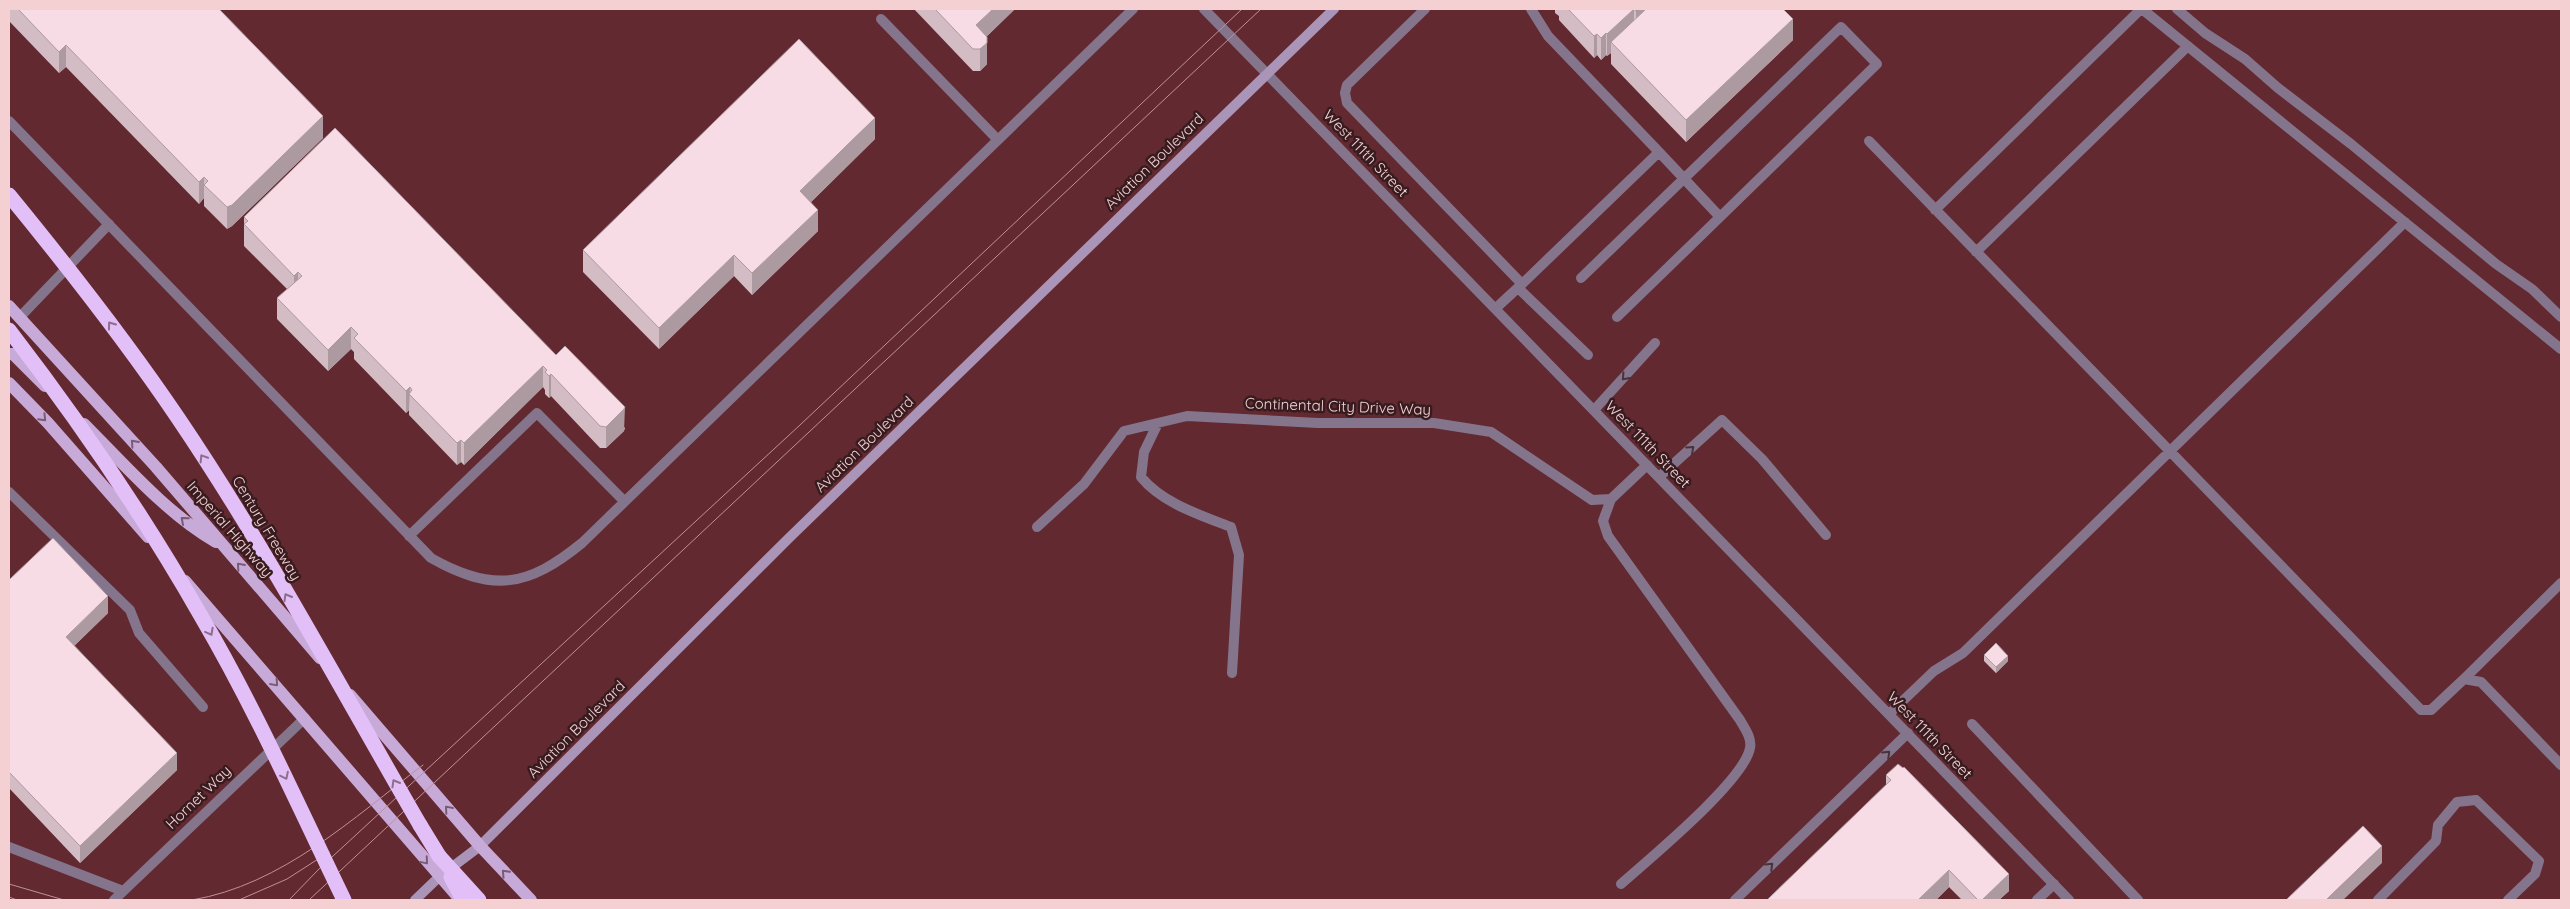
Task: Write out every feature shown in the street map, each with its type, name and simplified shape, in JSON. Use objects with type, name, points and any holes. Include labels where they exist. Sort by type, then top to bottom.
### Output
[{"type":"highway","name":"Century Freeway","points":[[9,195],[76,277],[178,418],[248,530],[439,856],[462,900]]},
{"type":"highway","points":[[9,330],[102,458],[202,616],[257,718],[344,900]]},
{"type":"highway","points":[[439,856],[479,900]]},
{"type":"main road","name":"Aviation Boulevard","points":[[415,900],[439,877],[480,846],[789,538],[1334,9]]},
{"type":"main road","name":"Imperial Highway","points":[[9,306],[156,467],[480,846],[531,900]]},
{"type":"main road","points":[[9,354],[13,354],[171,508],[199,532],[224,547]]},
{"type":"main road","points":[[9,383],[48,423],[305,718],[439,877],[462,900]]},
{"type":"main road","points":[[439,877],[467,882],[486,900]]},
{"type":"street","points":[[9,121],[431,558],[451,570],[476,578],[503,581],[544,571],[560,560],[624,501],[1133,9]]},
{"type":"street","name":"West 111th Street","points":[[1204,9],[2069,900]]},
{"type":"street","points":[[1425,9],[1347,84],[1345,93],[1347,103],[1588,355]]},
{"type":"street","points":[[1531,9],[1548,36],[1720,217]]},
{"type":"street","points":[[1936,210],[2141,9],[2561,349]]},
{"type":"street","points":[[2177,9],[2205,33],[2244,59],[2278,88],[2344,138],[2496,264],[2532,289],[2561,317]]},
{"type":"street","points":[[881,19],[998,140]]},
{"type":"street","points":[[1581,278],[1841,27],[1876,64],[1617,317]]},
{"type":"street","points":[[1976,252],[2188,46]]},
{"type":"street","points":[[1869,141],[2421,710],[2431,710],[2561,583]]},
{"type":"street","points":[[1496,308],[1659,152]]},
{"type":"street","points":[[1889,714],[1934,671],[1963,653],[2168,450],[2404,222]]},
{"type":"street","points":[[19,318],[109,224]]},
{"type":"street","points":[[1595,410],[1655,343]]},
{"type":"street","points":[[409,536],[537,413],[624,501]]},
{"type":"street","name":"Continental City Drive Way","points":[[1037,527],[1084,484],[1124,431],[1187,416],[1318,423],[1434,423],[1491,432],[1592,500],[1611,499]]},
{"type":"street","points":[[1659,477],[1722,420],[1762,459],[1826,535]]},
{"type":"street","points":[[1158,423],[1144,452],[1141,477],[1150,488],[1184,507],[1231,527],[1239,555],[1232,672]]},
{"type":"street","points":[[1620,884],[1717,796],[1740,770],[1748,757],[1751,746],[1749,737],[1740,720],[1608,536],[1604,521],[1611,499],[1647,465]]},
{"type":"street","points":[[9,492],[130,610],[139,633],[204,707]]},
{"type":"street","points":[[2464,679],[2481,682],[2561,765]]},
{"type":"street","name":"Hornet Way","points":[[114,900],[305,718]]},
{"type":"street","points":[[1972,724],[2138,900]]},
{"type":"street","points":[[1735,900],[1908,733]]},
{"type":"street","points":[[2378,900],[2436,841],[2438,824],[2458,802],[2476,800],[2538,860],[2535,874],[2508,900]]},
{"type":"street","points":[[9,847],[123,892]]},
{"type":"street","points":[[2037,900],[2054,884]]},
{"type":"building","points":[[18,9],[219,9],[323,116],[232,205],[227,207],[204,185],[208,181],[204,177],[199,182],[66,45],[59,52]]},
{"type":"building","points":[[935,9],[993,9],[976,25],[987,37],[987,43],[980,49],[973,49]]},
{"type":"building","points":[[1568,9],[1634,9],[1601,38],[1597,34],[1594,36]]},
{"type":"building","points":[[1646,9],[1783,9],[1793,19],[1686,120],[1611,42]]},
{"type":"building","points":[[799,39],[875,118],[800,191],[818,210],[752,273],[734,255],[659,328],[583,250]]},
{"type":"building","points":[[335,128],[556,355],[565,346],[625,407],[606,427],[600,426],[551,374],[549,376],[545,372],[547,370],[543,366],[464,443],[461,440],[457,443],[409,394],[412,390],[410,387],[406,391],[354,338],[358,334],[351,327],[328,350],[277,298],[302,276],[298,272],[294,276],[244,224],[248,221],[244,217]]},
{"type":"building","points":[[53,538],[108,596],[66,637],[177,753],[80,846],[9,772],[9,577],[10,579]]},
{"type":"building","points":[[1996,643],[2008,656],[1996,667],[1984,655]]},
{"type":"building","points":[[1898,764],[1904,767],[2009,874],[1982,900],[1978,900],[1949,870],[1918,900],[1767,900],[1891,780],[1886,775]]},
{"type":"building","points":[[2363,826],[2382,846],[2326,900],[2286,900]]},
{"type":"tram line","points":[[289,900],[319,869],[800,425],[1242,9]]},
{"type":"tram line","points":[[309,900],[1261,9]]},
{"type":"tram line","points":[[192,900],[225,892],[256,880],[286,865],[343,827],[423,765]]},
{"type":"tram line","points":[[239,900],[287,879],[329,852]]},
{"type":"tram line","points":[[9,884],[64,900]]},
{"type":"tram line","points":[[9,897],[17,900]]}]
